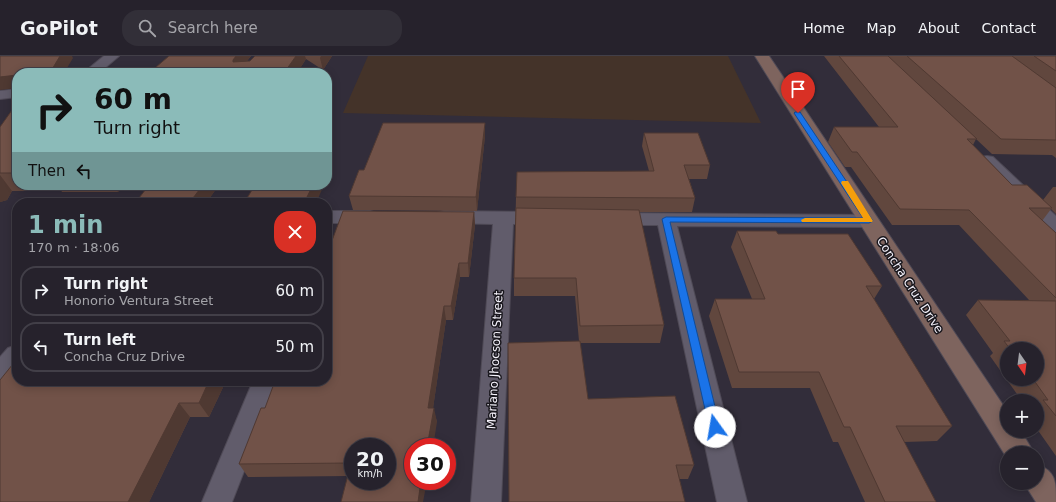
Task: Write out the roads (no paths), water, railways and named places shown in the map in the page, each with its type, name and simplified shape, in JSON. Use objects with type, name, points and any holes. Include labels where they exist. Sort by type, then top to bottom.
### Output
[{"type":"street","points":[[96,68],[112,56]]},
{"type":"street","name":"Concha Cruz Drive","points":[[762,56],[1015,446]]},
{"type":"street","points":[[0,95],[12,94]]},
{"type":"street","points":[[975,150],[1056,227]]},
{"type":"street","points":[[332,221],[387,217]]},
{"type":"street","points":[[427,217],[567,218]]},
{"type":"street","name":"Mariano Jhocson Street","points":[[486,502],[503,218]]},
{"type":"street","points":[[590,218],[869,221]]},
{"type":"street","points":[[666,219],[732,502]]},
{"type":"street","points":[[0,375],[12,360]]},
{"type":"street","points":[[217,502],[264,386]]},
{"type":"street","points":[[1044,488],[1054,502]]}]
